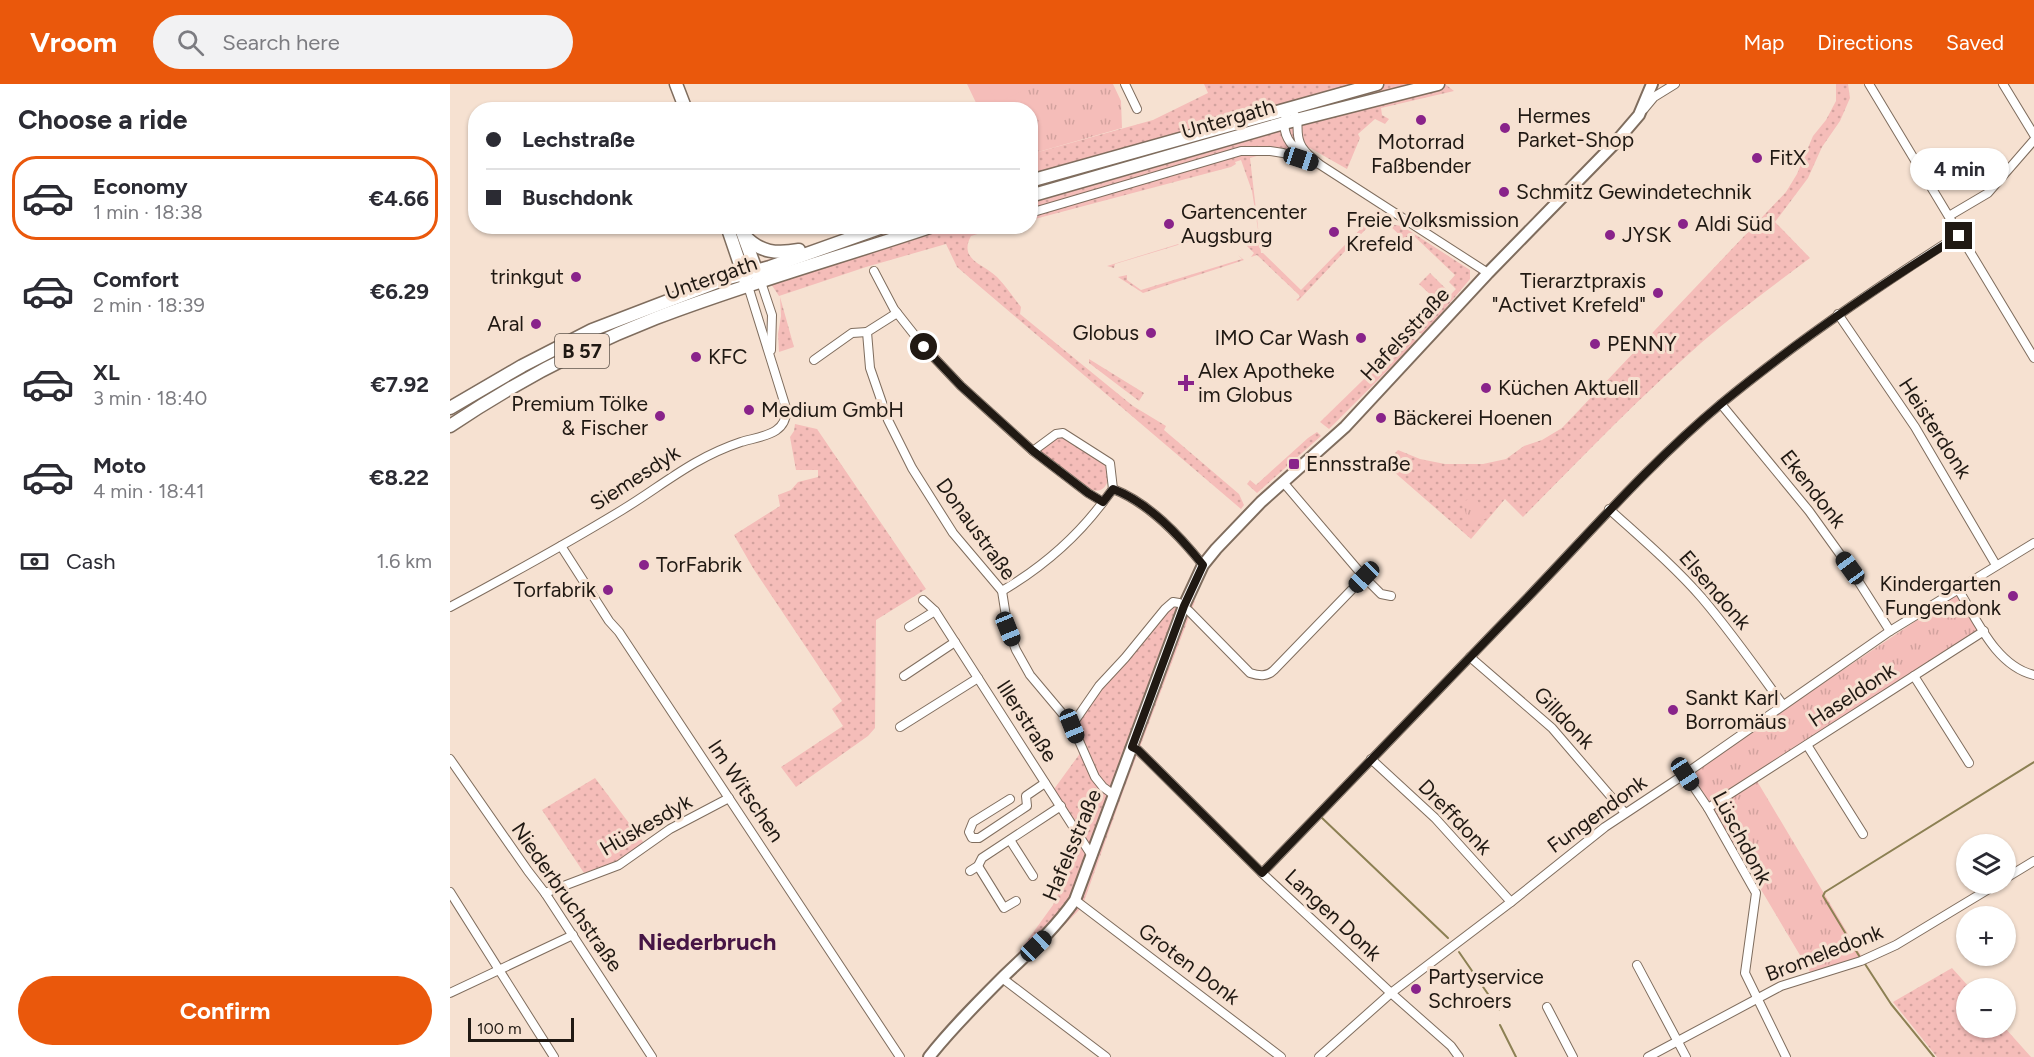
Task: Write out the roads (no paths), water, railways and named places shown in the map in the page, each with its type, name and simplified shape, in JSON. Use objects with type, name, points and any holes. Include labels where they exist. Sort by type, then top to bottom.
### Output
[{"type":"main road","points":[[676,84],[683,102]]},
{"type":"main road","name":"Untergath","points":[[1038,179],[1377,84]]},
{"type":"main road","name":"Untergath","points":[[1038,194],[1284,123],[1438,84]]},
{"type":"main road","name":"Hafelsstraße","points":[[929,1057],[942,1040],[1002,978],[1052,930],[1075,900],[1184,606],[1203,565],[1261,502],[1345,427],[1488,273],[1615,143],[1639,115],[1652,84]]},
{"type":"main road","points":[[730,234],[746,280]]},
{"type":"main road","points":[[743,234],[759,276]]},
{"type":"main road","name":"Untergath","points":[[744,234],[752,244],[769,252],[789,252],[830,244]]},
{"type":"main road","name":"Untergath","points":[[759,276],[830,244],[861,234]]},
{"type":"main road","name":"Untergath","points":[[450,408],[522,366],[592,330],[675,297],[746,280],[905,234]]},
{"type":"main road","name":"Untergath","points":[[450,426],[511,388],[612,336],[746,280]]},
{"type":"main road","points":[[511,388],[522,366]]},
{"type":"street","points":[[1125,84],[1137,109]]},
{"type":"street","points":[[1639,115],[1654,97],[1676,84]]},
{"type":"street","points":[[1869,84],[2034,358]]},
{"type":"street","points":[[2003,84],[2034,135]]},
{"type":"street","points":[[1319,164],[1300,144],[1298,120],[1296,114],[1289,108],[1284,123],[1292,147],[1304,157],[1319,164],[1488,273]]},
{"type":"street","points":[[1949,216],[1988,193],[2034,140]]},
{"type":"street","points":[[1038,211],[1242,151],[1283,153],[1319,164]]},
{"type":"street","points":[[1262,873],[1609,509],[1663,456],[1721,404],[1838,314],[1959,236]]},
{"type":"street","points":[[874,271],[897,313],[924,347],[961,386],[1033,451],[1103,502]]},
{"type":"street","name":"Siemesdyk","points":[[759,276],[771,315],[771,358]]},
{"type":"street","name":"Siemesdyk","points":[[450,607],[637,501],[696,460],[733,445],[776,432],[783,426],[786,420],[786,408],[746,280]]},
{"type":"street","points":[[814,360],[852,333],[867,332],[897,313]]},
{"type":"street","name":"Heisterdonk","points":[[1838,314],[1915,427],[1996,565]]},
{"type":"street","name":"Donaustraße","points":[[867,332],[870,368],[888,420],[912,468],[953,533],[1002,591],[1008,629],[1029,675],[1072,726],[1095,777],[1114,795]]},
{"type":"street","name":"Ekendonk","points":[[1721,404],[1837,549],[1890,631]]},
{"type":"street","points":[[1002,591],[1044,562],[1077,534],[1113,489],[1110,463],[1063,433],[1056,434],[1033,451]]},
{"type":"street","points":[[1283,482],[1364,577],[1381,594],[1390,596]]},
{"type":"street","points":[[1113,489],[1142,505],[1190,547],[1203,565]]},
{"type":"street","name":"Elsendonk","points":[[1609,509],[1657,552],[1702,598],[1783,705]]},
{"type":"street","name":"Fungendonk","points":[[1318,1057],[1391,993],[1625,813],[1685,774],[1890,631],[2034,543]]},
{"type":"street","name":"Im Witschen","points":[[561,546],[900,1057]]},
{"type":"street","points":[[1072,726],[1099,686],[1173,602],[1184,606],[1250,673],[1258,676],[1275,670],[1364,577]]},
{"type":"street","points":[[1958,589],[1997,650],[2010,664],[2034,675]]},
{"type":"street","name":"Illerstraße","points":[[923,600],[935,611],[1092,856]]},
{"type":"street","points":[[909,627],[935,611]]},
{"type":"street","name":"Haseldonk","points":[[1707,808],[1984,631]]},
{"type":"street","points":[[904,676],[955,642]]},
{"type":"street","name":"Gilldonk","points":[[1470,657],[1552,728],[1625,813]]},
{"type":"street","points":[[1914,676],[1969,763]]},
{"type":"street","name":"Illerstraße","points":[[900,727],[978,678]]},
{"type":"street","points":[[1808,745],[1863,834]]},
{"type":"street","name":"Langen Donk","points":[[1132,747],[1138,750],[1262,873],[1451,1046],[1459,1057]]},
{"type":"street","name":"Niederbruchstraße","points":[[450,759],[545,893],[652,1057]]},
{"type":"street","name":"Dreffdonk","points":[[1371,759],[1435,818],[1511,902]]},
{"type":"street","name":"Lüschdonk","points":[[1685,774],[1756,893],[1745,973],[1786,1057]]},
{"type":"street","name":"Illerstraße","points":[[1010,799],[973,822],[969,832],[972,838],[979,838],[1027,806],[1026,796],[1046,783]]},
{"type":"street","name":"Hüskesdyk","points":[[545,893],[619,865],[670,829],[729,798]]},
{"type":"street","points":[[970,871],[978,866],[982,858],[1061,806]]},
{"type":"street","points":[[1010,840],[1033,876]]},
{"type":"street","points":[[2016,872],[2034,861]]},
{"type":"street","points":[[978,866],[1004,908],[1016,901]]},
{"type":"street","points":[[450,892],[554,1057]]},
{"type":"street","name":"Bromeledonk","points":[[1757,999],[1781,986],[1861,961],[1896,945],[1980,894]]},
{"type":"street","name":"Groten Donk","points":[[1075,900],[1281,1057]]},
{"type":"street","points":[[450,993],[573,935]]},
{"type":"street","points":[[1637,965],[1686,1057]]},
{"type":"street","points":[[1002,978],[1106,1057]]},
{"type":"street","points":[[1648,1057],[1757,999]]},
{"type":"street","points":[[1547,1007],[1573,1057]]},
{"type":"waterway","points":[[1861,959],[1823,896],[1825,892],[2034,762]]},
{"type":"waterway","points":[[1321,817],[1448,938]]},
{"type":"waterway","points":[[1459,952],[1499,1010]]},
{"type":"waterway","points":[[1865,964],[1891,1004],[1934,1057]]},
{"type":"waterway","points":[[1500,1025],[1516,1057]]},
{"type":"place","name":"Motorrad Faßbender","points":[[1421,120]]},
{"type":"place","name":"Hermes Parket-Shop","points":[[1505,128]]},
{"type":"place","name":"FitX","points":[[1757,158]]},
{"type":"place","name":"Schmitz Gewindetechnik","points":[[1504,192]]},
{"type":"place","name":"Gartencenter Augsburg","points":[[1169,224]]},
{"type":"place","name":"Aldi Süd","points":[[1683,224]]},
{"type":"place","name":"Freie Volksmission Krefeld","points":[[1334,232]]},
{"type":"place","name":"JYSK","points":[[1610,235]]},
{"type":"place","name":"trinkgut","points":[[576,277]]},
{"type":"place","name":"Tierarztpraxis \"Activet Krefeld\"","points":[[1658,293]]},
{"type":"place","name":"Aral","points":[[536,324]]},
{"type":"place","name":"Globus","points":[[1151,333]]},
{"type":"place","name":"IMO Car Wash","points":[[1361,338]]},
{"type":"place","name":"PENNY","points":[[1595,344]]},
{"type":"place","name":"KFC","points":[[696,357]]},
{"type":"place","name":"Alex Apotheke im Globus","points":[[1186,383]]},
{"type":"place","name":"Küchen Aktuell","points":[[1486,388]]},
{"type":"place","name":"Medium GmbH","points":[[749,410]]},
{"type":"place","name":"Premium Tölke & Fischer","points":[[660,416]]},
{"type":"place","name":"Bäckerei Hoenen","points":[[1381,418]]},
{"type":"place","name":"Ennsstraße","points":[[1294,464]]},
{"type":"place","name":"TorFabrik","points":[[644,565]]},
{"type":"place","name":"Torfabrik","points":[[608,590]]},
{"type":"place","name":"Kindergarten Fungendonk","points":[[2013,596]]},
{"type":"place","name":"Sankt Karl Borromäus","points":[[1673,710]]},
{"type":"place","name":"Partyservice Schroers","points":[[1416,989]]},
{"type":"district","name":"Niederbruch","points":[[707,942]]}]
